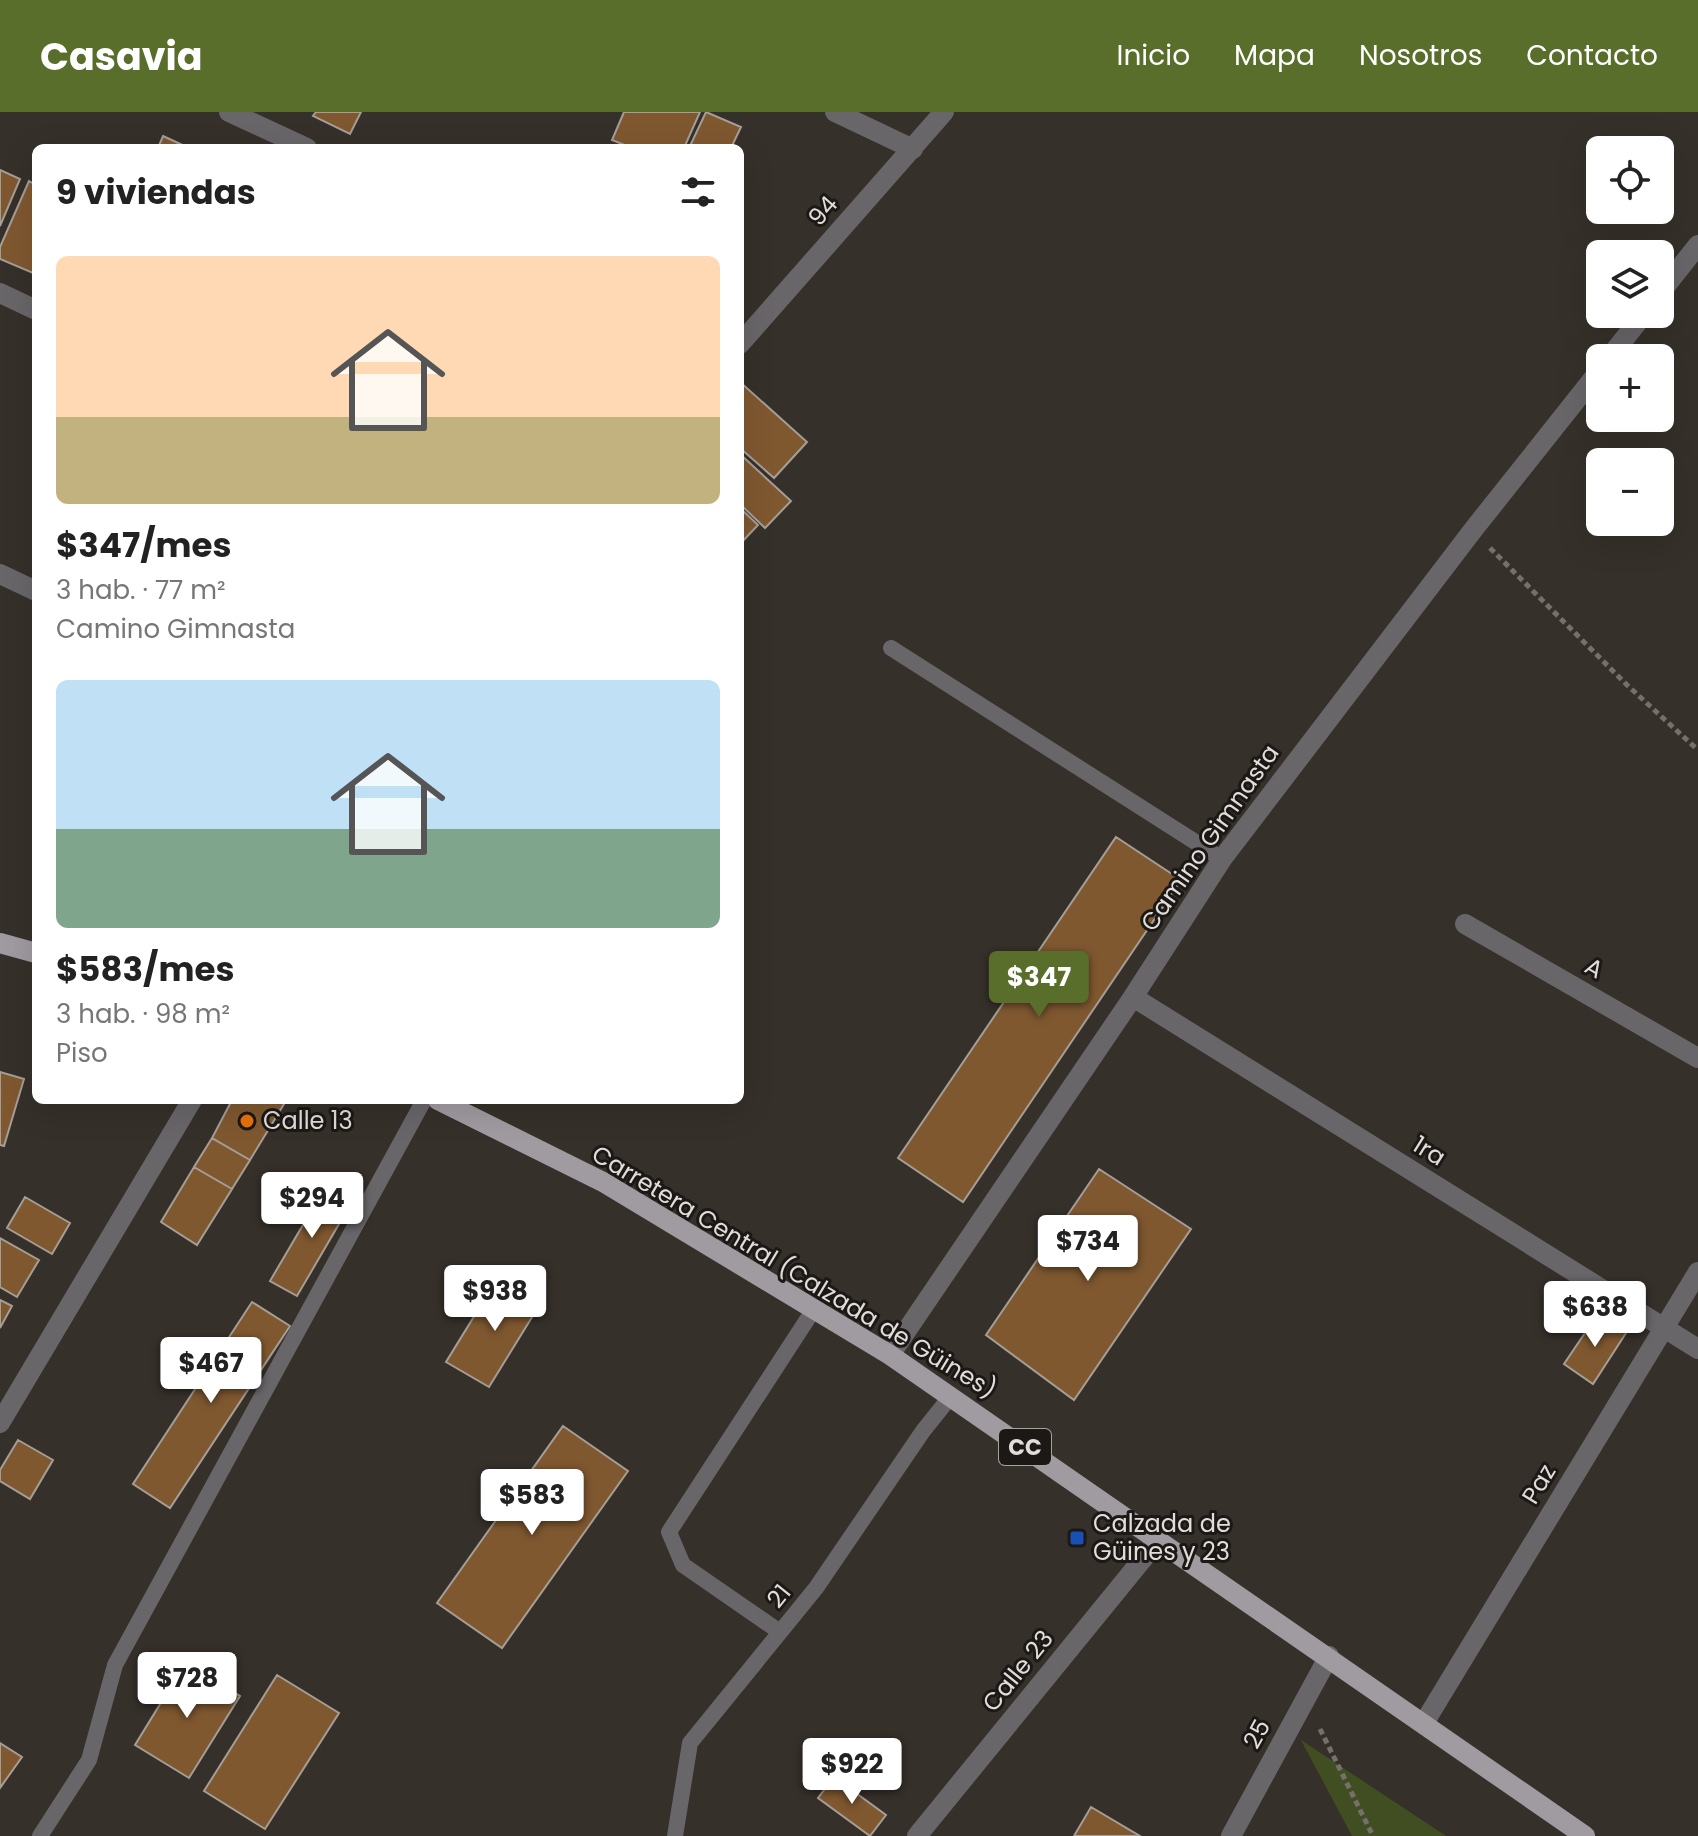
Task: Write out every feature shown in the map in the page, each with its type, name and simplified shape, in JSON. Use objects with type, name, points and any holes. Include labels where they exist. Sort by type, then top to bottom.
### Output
[{"type":"main road","points":[[0,943],[32,952]]},
{"type":"main road","name":"Carretera Central (Calzada de Güines)","points":[[446,1104],[603,1182],[890,1355],[1585,1836]]},
{"type":"street","points":[[229,112],[298,144]]},
{"type":"street","points":[[835,112],[913,149]]},
{"type":"street","name":"94","points":[[744,339],[944,112]]},
{"type":"street","points":[[1674,275],[1698,245]]},
{"type":"street","points":[[0,293],[32,308]]},
{"type":"street","points":[[1620,344],[1633,328]]},
{"type":"street","name":"Camino Gimnasta","points":[[890,1355],[1133,997],[1222,859],[1473,530],[1586,388]]},
{"type":"street","points":[[0,574],[32,589]]},
{"type":"street","name":"A","points":[[1465,924],[1698,1058]]},
{"type":"street","name":"1ra","points":[[1133,997],[1698,1349]]},
{"type":"street","points":[[0,1423],[190,1104]]},
{"type":"street","name":"Paz","points":[[1424,1723],[1698,1272]]},
{"type":"street","name":"Calle 23","points":[[917,1836],[1159,1539]]},
{"type":"street","name":"25","points":[[1231,1836],[1329,1656]]},
{"type":"lane","points":[[891,648],[1222,859]]},
{"type":"lane","points":[[40,1836],[89,1760],[115,1665],[422,1104]]},
{"type":"lane","points":[[780,1632],[683,1565],[669,1532],[814,1309]]},
{"type":"lane","name":"21","points":[[675,1836],[690,1743],[816,1588],[923,1431],[951,1396]]},
{"type":"path","points":[[1473,530],[1627,685],[1698,750]]},
{"type":"path","points":[[1306,1700],[1373,1836]]},
{"type":"green space","points":[[1301,1740],[1446,1836],[1352,1836]]},
{"type":"building","points":[[316,112],[361,112],[350,134],[313,116]]},
{"type":"building","points":[[624,112],[700,112],[686,144],[622,144],[612,140]]},
{"type":"building","points":[[706,112],[741,127],[733,144],[691,144]]},
{"type":"building","points":[[163,136],[180,144],[160,144]]},
{"type":"building","points":[[0,170],[20,179],[0,226]]},
{"type":"building","points":[[29,181],[32,183],[32,273],[0,259],[0,247]]},
{"type":"building","points":[[744,386],[807,442],[774,478],[744,452]]},
{"type":"building","points":[[744,458],[791,501],[765,528],[744,508]]},
{"type":"building","points":[[744,512],[758,525],[744,540]]},
{"type":"building","points":[[1116,837],[1181,880],[963,1202],[898,1158]]},
{"type":"building","points":[[0,1072],[24,1079],[4,1146],[0,1145]]},
{"type":"building","name":"Calle 13","points":[[230,1104],[284,1104],[250,1160],[212,1138]]},
{"type":"building","points":[[212,1138],[250,1160],[232,1189],[194,1167]]},
{"type":"building","points":[[194,1167],[232,1189],[197,1245],[161,1222]]},
{"type":"building","points":[[1099,1169],[1191,1229],[1074,1400],[986,1335]]},
{"type":"building","points":[[327,1184],[353,1200],[297,1296],[270,1281]]},
{"type":"building","points":[[25,1197],[70,1223],[52,1254],[7,1228]]},
{"type":"building","points":[[0,1238],[39,1260],[17,1297],[0,1287]]},
{"type":"building","points":[[518,1280],[545,1296],[489,1387],[446,1362],[491,1289],[507,1299]]},
{"type":"building","points":[[0,1300],[12,1306],[0,1328]]},
{"type":"building","points":[[252,1302],[290,1326],[170,1508],[133,1484]]},
{"type":"building","points":[[1597,1315],[1626,1333],[1593,1384],[1564,1364]]},
{"type":"building","points":[[563,1426],[628,1471],[502,1648],[437,1603]]},
{"type":"building","points":[[18,1440],[53,1460],[30,1499],[0,1481],[0,1470]]},
{"type":"building","points":[[186,1662],[240,1696],[189,1778],[135,1745]]},
{"type":"building","points":[[277,1675],[339,1713],[265,1829],[204,1791]]},
{"type":"building","points":[[0,1743],[22,1757],[0,1788]]},
{"type":"building","points":[[834,1777],[886,1815],[870,1836],[818,1798]]},
{"type":"building","points":[[1091,1807],[1140,1836],[1074,1836]]},
{"type":"place","name":"Calle 13","points":[[247,1121]]},
{"type":"place","name":"Calzada de Güines y 23","points":[[1077,1538]]}]
